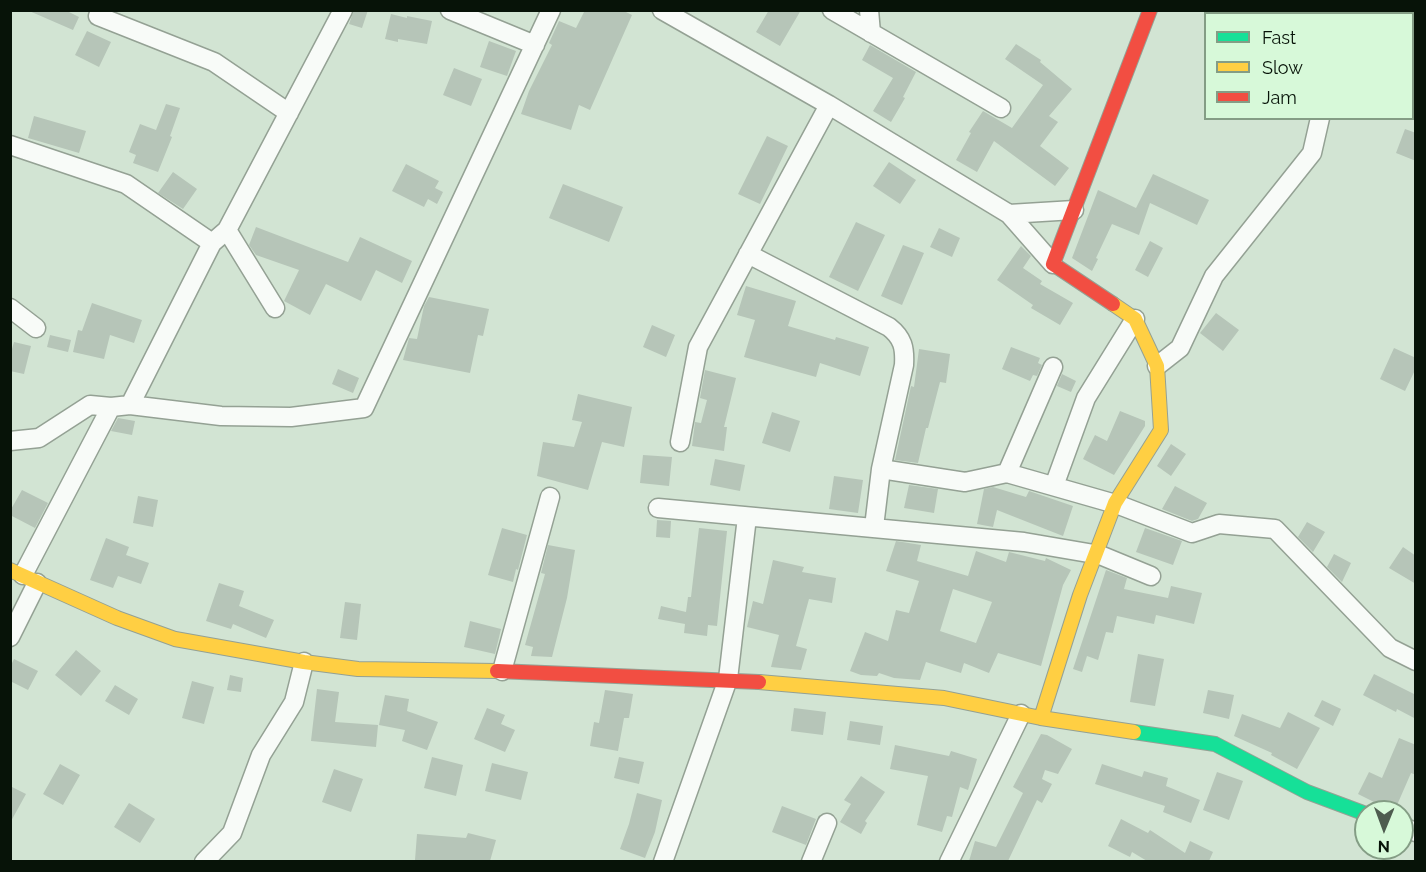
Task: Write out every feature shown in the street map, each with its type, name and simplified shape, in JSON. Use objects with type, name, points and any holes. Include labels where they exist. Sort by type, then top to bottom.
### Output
[{"type":"street","points":[[130,405],[212,243],[227,230],[343,10]]},
{"type":"street","points":[[450,10],[535,45]]},
{"type":"street","points":[[10,441],[39,438],[90,405],[111,407],[130,405],[221,416],[291,417],[364,408],[551,10]]},
{"type":"street","points":[[662,10],[829,105],[1009,214],[1053,264],[1136,320],[1157,366],[1161,430],[1114,503],[1041,718]]},
{"type":"street","points":[[832,10],[1001,108]]},
{"type":"street","points":[[869,10],[871,33]]},
{"type":"street","points":[[1053,264],[1150,10]]},
{"type":"street","points":[[98,16],[214,62],[289,113]]},
{"type":"street","points":[[680,442],[698,347],[829,105]]},
{"type":"street","points":[[1157,366],[1180,348],[1214,276],[1312,153],[1320,120]]},
{"type":"street","points":[[10,145],[126,184],[212,243]]},
{"type":"street","points":[[1009,214],[1074,210]]},
{"type":"street","points":[[227,230],[275,308]]},
{"type":"street","points":[[748,254],[889,327],[902,340],[905,352],[904,365],[881,469],[874,527]]},
{"type":"street","points":[[10,308],[36,328]]},
{"type":"street","points":[[1054,486],[1086,398],[1136,320]]},
{"type":"street","points":[[1007,473],[1053,367]]},
{"type":"street","points":[[10,637],[24,576],[111,407]]},
{"type":"street","points":[[881,469],[965,483],[1007,473],[1114,503],[1192,533],[1219,524],[1275,529],[1390,648],[1416,661]]},
{"type":"street","points":[[502,671],[550,497]]},
{"type":"street","points":[[658,508],[1024,542],[1095,555],[1150,576]]},
{"type":"street","points":[[663,861],[728,679],[747,517]]},
{"type":"street","points":[[24,576],[117,618],[175,639],[304,662],[358,669],[502,671],[728,679],[944,698],[1041,718],[1215,744],[1307,792],[1354,810]]},
{"type":"street","points":[[204,861],[232,833],[261,755],[294,702],[304,662]]},
{"type":"street","points":[[949,861],[1021,714]]},
{"type":"street","points":[[811,861],[827,823]]},
{"type":"building","points":[[27,10],[65,10],[79,17],[73,30]]},
{"type":"building","points":[[354,10],[368,10],[362,28],[349,24]]},
{"type":"building","points":[[585,10],[622,10],[632,15],[590,110],[579,105],[571,130],[521,114],[529,91],[552,45],[549,43],[559,21],[576,28]]},
{"type":"building","points":[[769,10],[801,10],[780,46],[756,32]]},
{"type":"building","points":[[391,14],[432,21],[427,44],[385,39]]},
{"type":"building","points":[[87,31],[111,42],[99,67],[75,55]]},
{"type":"building","points":[[489,41],[516,51],[507,76],[480,67]]},
{"type":"building","points":[[1016,44],[1041,60],[1040,62],[1072,89],[1049,116],[1058,122],[1040,146],[1069,168],[1055,186],[994,141],[977,172],[956,160],[971,133],[969,132],[983,111],[1012,128],[1043,85],[1005,59]]},
{"type":"building","points":[[870,45],[916,72],[891,122],[873,111],[893,78],[862,60]]},
{"type":"building","points":[[454,68],[482,79],[471,106],[443,95]]},
{"type":"building","points":[[166,104],[180,108],[170,136],[172,137],[158,172],[133,163],[136,155],[129,152],[140,124],[156,130]]},
{"type":"building","points":[[34,116],[86,131],[79,153],[28,138]]},
{"type":"building","points":[[1405,129],[1416,133],[1416,161],[1396,153]]},
{"type":"building","points":[[767,136],[788,146],[760,204],[738,194]]},
{"type":"building","points":[[889,162],[916,180],[900,204],[873,186]]},
{"type":"building","points":[[406,164],[439,181],[435,188],[443,192],[437,204],[428,199],[424,207],[392,191]]},
{"type":"building","points":[[173,172],[197,189],[183,209],[158,193]]},
{"type":"building","points":[[1153,174],[1209,200],[1197,225],[1150,203],[1139,235],[1112,224],[1092,271],[1072,258],[1098,190],[1136,208]]},
{"type":"building","points":[[563,184],[623,207],[609,242],[549,218]]},
{"type":"building","points":[[856,222],[885,235],[858,291],[829,277]]},
{"type":"building","points":[[256,227],[348,262],[360,237],[412,261],[402,283],[376,270],[361,301],[326,284],[310,315],[284,301],[299,270],[256,255],[249,245]]},
{"type":"building","points":[[939,228],[960,238],[952,257],[930,247]]},
{"type":"building","points":[[1150,241],[1163,248],[1148,277],[1135,270]]},
{"type":"building","points":[[903,245],[924,253],[902,305],[881,296]]},
{"type":"building","points":[[1021,246],[1031,256],[1023,268],[1042,281],[1040,284],[1073,303],[1060,325],[1031,308],[1033,305],[997,280]]},
{"type":"building","points":[[746,286],[796,301],[788,326],[869,347],[860,376],[820,363],[816,377],[744,357],[755,320],[737,315]]},
{"type":"building","points":[[429,297],[489,309],[483,336],[478,335],[470,373],[403,360],[409,338],[417,339],[424,306]]},
{"type":"building","points":[[92,303],[142,320],[134,343],[110,335],[104,359],[73,352],[78,330],[82,331]]},
{"type":"building","points":[[1216,313],[1239,330],[1223,351],[1200,333]]},
{"type":"building","points":[[652,325],[675,335],[666,357],[643,347]]},
{"type":"building","points":[[50,335],[71,340],[68,352],[47,347]]},
{"type":"building","points":[[14,342],[31,346],[24,374],[10,371],[10,356]]},
{"type":"building","points":[[1011,347],[1040,358],[1038,363],[1042,365],[1037,376],[1033,375],[1030,381],[1002,369]]},
{"type":"building","points":[[1394,348],[1416,358],[1416,368],[1405,391],[1380,379]]},
{"type":"building","points":[[919,349],[950,354],[946,383],[940,382],[918,463],[895,460],[911,386],[914,387]]},
{"type":"building","points":[[338,369],[359,378],[353,393],[332,384]]},
{"type":"building","points":[[705,370],[736,378],[724,427],[727,427],[724,451],[692,446],[695,422],[701,423],[707,400],[700,398]]},
{"type":"building","points":[[1062,374],[1076,381],[1071,392],[1057,386]]},
{"type":"building","points":[[578,394],[632,407],[624,447],[602,442],[588,490],[537,476],[543,442],[574,447],[582,422],[572,420]]},
{"type":"building","points":[[1120,411],[1145,421],[1145,426],[1114,475],[1083,459],[1095,435],[1107,441]]},
{"type":"building","points":[[772,412],[800,421],[790,452],[762,443]]},
{"type":"building","points":[[118,418],[135,421],[132,435],[111,431]]},
{"type":"building","points":[[1171,444],[1186,454],[1171,476],[1157,466]]},
{"type":"building","points":[[643,455],[672,457],[669,486],[640,483]]},
{"type":"building","points":[[715,459],[745,465],[740,491],[710,485]]},
{"type":"building","points":[[834,476],[863,480],[858,513],[829,509]]},
{"type":"building","points":[[909,485],[938,489],[934,513],[904,508]]},
{"type":"building","points":[[1175,486],[1207,503],[1198,519],[1192,521],[1162,509]]},
{"type":"building","points":[[993,487],[1026,497],[1029,491],[1073,506],[1063,536],[997,510],[993,527],[977,524],[984,489]]},
{"type":"building","points":[[22,490],[48,503],[35,528],[10,515]]},
{"type":"building","points":[[138,496],[158,500],[153,527],[133,523]]},
{"type":"building","points":[[657,520],[671,521],[670,538],[656,537]]},
{"type":"building","points":[[1307,522],[1325,532],[1313,552],[1298,537]]},
{"type":"building","points":[[502,528],[527,535],[513,582],[488,575]]},
{"type":"building","points":[[699,528],[727,531],[717,626],[708,625],[707,636],[684,633],[685,624],[658,619],[661,606],[686,612],[688,597],[691,597]]},
{"type":"building","points":[[1145,528],[1182,541],[1173,565],[1136,552]]},
{"type":"building","points":[[106,538],[129,547],[126,555],[149,563],[141,584],[118,576],[113,588],[90,580]]},
{"type":"building","points":[[896,541],[921,545],[917,561],[968,576],[976,551],[1006,562],[1009,552],[1045,561],[1046,558],[1071,570],[1063,585],[1041,666],[998,653],[989,673],[964,663],[961,673],[926,662],[920,680],[894,678],[879,673],[877,676],[861,675],[850,671],[865,632],[888,641],[896,610],[909,613],[919,581],[886,571]],"holes":[[[953,589],[992,602],[976,643],[940,631]]]},
{"type":"building","points":[[548,545],[575,550],[567,598],[552,657],[531,656],[533,647],[525,645],[545,574],[541,573]]},
{"type":"building","points":[[1403,547],[1416,556],[1416,584],[1389,568]]},
{"type":"building","points":[[1334,554],[1351,563],[1342,582],[1327,567]]},
{"type":"building","points":[[773,560],[804,567],[802,572],[836,578],[832,603],[809,599],[796,646],[807,649],[801,670],[771,667],[779,635],[747,627],[753,601],[763,604]]},
{"type":"building","points":[[1106,570],[1127,578],[1124,589],[1168,598],[1171,586],[1202,593],[1194,624],[1156,615],[1154,624],[1117,616],[1113,633],[1106,632],[1098,660],[1087,656],[1082,672],[1073,669]]},
{"type":"building","points":[[219,583],[244,591],[239,606],[274,620],[266,638],[233,624],[231,629],[206,621]]},
{"type":"building","points":[[345,602],[361,604],[357,640],[340,638]]},
{"type":"building","points":[[470,621],[501,629],[495,654],[464,647]]},
{"type":"building","points":[[76,650],[101,671],[81,696],[55,675]]},
{"type":"building","points":[[1138,654],[1164,659],[1155,706],[1130,702]]},
{"type":"building","points":[[14,659],[38,671],[28,690],[10,681],[10,667]]},
{"type":"building","points":[[1374,674],[1416,695],[1416,719],[1397,709],[1396,712],[1363,695]]},
{"type":"building","points":[[230,675],[243,678],[241,692],[227,690]]},
{"type":"building","points":[[192,681],[214,687],[204,724],[182,718]]},
{"type":"building","points":[[115,685],[138,699],[129,715],[105,701]]},
{"type":"building","points":[[317,689],[339,692],[335,722],[378,725],[376,747],[311,741]]},
{"type":"building","points":[[605,690],[633,694],[629,718],[624,718],[618,751],[590,746],[594,722],[599,723]]},
{"type":"building","points":[[1208,690],[1234,695],[1229,719],[1203,713]]},
{"type":"building","points":[[385,695],[409,699],[407,711],[438,722],[427,750],[402,741],[405,730],[379,725]]},
{"type":"building","points":[[1322,700],[1341,709],[1333,726],[1314,716]]},
{"type":"building","points":[[487,708],[505,715],[501,724],[515,730],[505,752],[474,739]]},
{"type":"building","points":[[794,708],[826,712],[823,735],[791,731]]},
{"type":"building","points":[[1288,712],[1320,728],[1297,769],[1271,755],[1272,753],[1234,736],[1242,714],[1280,728]]},
{"type":"building","points":[[850,721],[883,726],[880,745],[847,740]]},
{"type":"building","points":[[1041,734],[1072,749],[1058,774],[1045,770],[1042,779],[1052,784],[1042,803],[1037,800],[1008,861],[969,861],[975,841],[996,847],[1023,793],[1013,787]]},
{"type":"building","points":[[1399,738],[1416,745],[1416,775],[1411,773],[1399,800],[1370,800],[1358,794],[1369,772],[1382,778]]},
{"type":"building","points":[[895,745],[949,756],[951,751],[977,759],[968,790],[960,787],[952,817],[947,816],[942,832],[917,825],[928,776],[890,769]]},
{"type":"building","points":[[432,757],[463,765],[456,796],[424,788]]},
{"type":"building","points":[[619,757],[644,762],[639,784],[614,778]]},
{"type":"building","points":[[492,763],[528,772],[521,800],[485,791]]},
{"type":"building","points":[[60,764],[80,775],[63,805],[43,794]]},
{"type":"building","points":[[1102,764],[1142,777],[1144,771],[1168,778],[1166,786],[1200,800],[1191,823],[1163,812],[1165,806],[1095,784]]},
{"type":"building","points":[[334,769],[363,779],[351,812],[322,802]]},
{"type":"building","points":[[1217,772],[1243,781],[1229,820],[1203,810]]},
{"type":"building","points":[[861,776],[885,792],[865,821],[867,823],[861,834],[840,822],[851,804],[844,800]]},
{"type":"building","points":[[10,786],[26,794],[10,823]]},
{"type":"building","points":[[637,793],[662,800],[655,832],[645,858],[620,849]]},
{"type":"building","points":[[129,803],[155,819],[140,843],[114,827]]},
{"type":"building","points":[[782,806],[816,819],[806,845],[772,832]]},
{"type":"building","points":[[1121,819],[1148,833],[1150,830],[1185,853],[1190,841],[1213,852],[1209,861],[1147,861],[1132,852],[1130,857],[1108,846]]},
{"type":"building","points":[[468,833],[496,840],[490,861],[415,860],[417,834],[466,838]]},
{"type":"traffic: fast","points":[[1134,732],[1215,744],[1307,792],[1354,810]]},
{"type":"traffic: slow","points":[[1041,718],[1080,595],[1115,503],[1161,430],[1157,366],[1135,319],[1113,304]]},
{"type":"traffic: slow","points":[[10,570],[117,618],[175,639],[304,662],[358,669],[497,671]]},
{"type":"traffic: slow","points":[[759,682],[944,698],[1041,718],[1134,732]]},
{"type":"traffic: jam","points":[[1113,304],[1053,264],[1150,10]]},
{"type":"traffic: jam","points":[[497,671],[759,682]]}]
